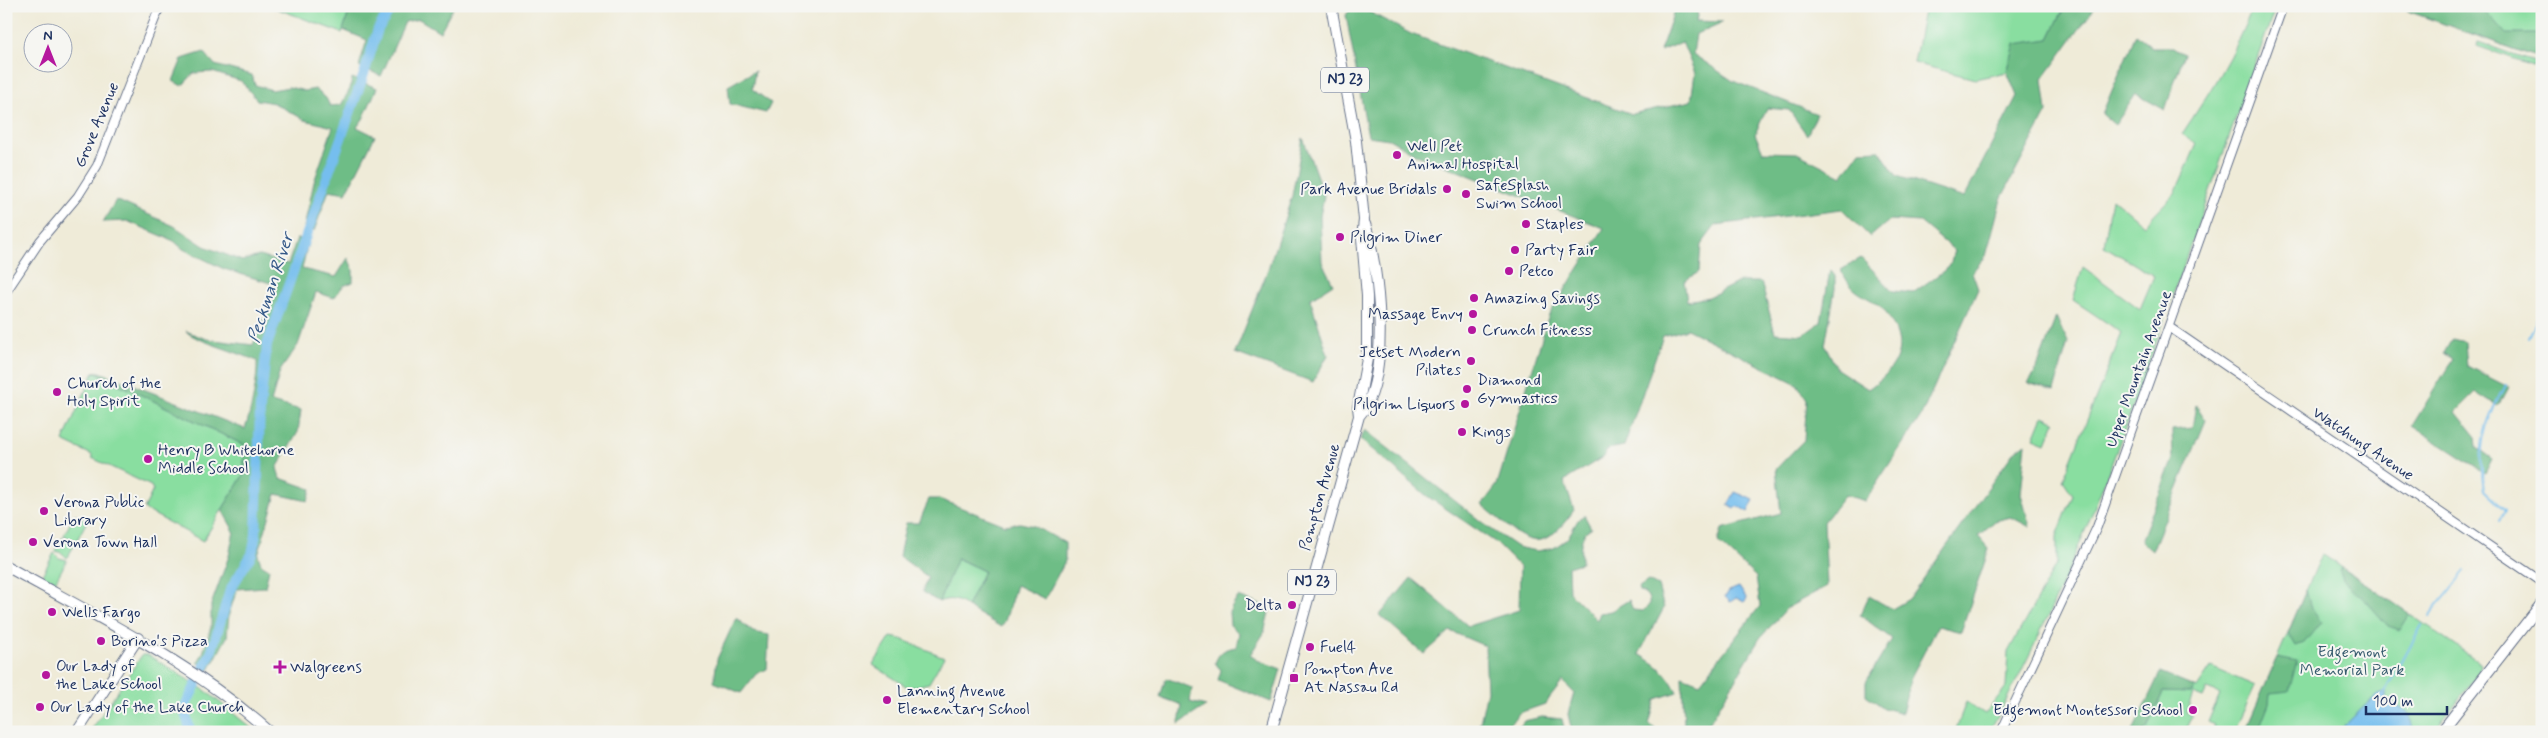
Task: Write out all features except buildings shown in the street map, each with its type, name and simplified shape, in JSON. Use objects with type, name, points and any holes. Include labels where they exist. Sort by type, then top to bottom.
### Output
[{"type":"main road","name":"Pompton Avenue","points":[[1271,732],[1359,416],[1358,407],[1368,359],[1367,296],[1362,238],[1364,220],[1356,141],[1331,6]]},
{"type":"main road","points":[[6,566],[138,638],[204,680],[270,732]]},
{"type":"main road","points":[[2441,732],[2542,603]]},
{"type":"main road","points":[[77,732],[138,638]]},
{"type":"street","name":"Grove Avenue","points":[[6,292],[40,241],[78,196],[97,166],[160,6]]},
{"type":"street","name":"Upper Mountain Avenue","points":[[2001,732],[2096,527],[2283,6]]},
{"type":"street","name":"Watchung Avenue","points":[[2169,327],[2542,582]]},
{"type":"green space","points":[[270,6],[351,6],[342,33]]},
{"type":"green space","points":[[351,6],[454,6],[440,32],[419,19],[405,22],[381,76],[359,66],[367,40],[343,30]]},
{"type":"green space","points":[[1353,6],[1358,6],[1411,34],[1632,114],[1691,101],[1695,73],[1682,42],[1660,51],[1676,6],[1699,6],[1696,21],[1723,22],[1696,34],[1693,54],[1733,81],[1817,114],[1807,135],[1789,110],[1767,108],[1755,134],[1763,152],[1797,153],[1842,176],[1860,151],[1879,150],[1897,176],[1964,198],[2017,96],[2007,72],[2015,44],[2049,39],[2065,6],[2096,6],[2043,79],[2047,112],[2001,199],[1986,256],[1972,272],[1978,289],[1921,416],[1865,501],[1845,495],[1824,522],[1827,586],[1787,608],[1760,638],[1704,732],[1680,732],[1684,724],[1682,676],[1700,683],[1760,606],[1756,577],[1718,542],[1722,529],[1781,513],[1776,469],[1804,440],[1807,399],[1797,384],[1687,329],[1663,336],[1624,446],[1608,449],[1603,457],[1564,481],[1574,510],[1550,536],[1539,540],[1519,535],[1508,527],[1482,505],[1497,485],[1549,315],[1604,228],[1417,155],[1389,139],[1368,136],[1346,15]],"holes":[[[1842,209],[1870,237],[1890,220],[1920,222],[1955,251],[1949,267],[1913,293],[1893,291],[1861,258],[1841,270],[1852,287],[1883,309],[1897,333],[1899,344],[1898,354],[1894,363],[1888,372],[1868,389],[1837,369],[1825,345],[1835,289],[1835,276],[1830,270],[1821,322],[1803,335],[1775,333],[1761,282],[1739,282],[1709,297],[1687,301],[1684,281],[1699,272],[1701,245],[1716,225]]]},
{"type":"green space","points":[[1925,6],[2065,6],[2049,39],[2015,45],[2007,72],[1975,79],[1914,63]]},
{"type":"green space","points":[[2253,6],[2276,6],[2096,505],[2046,620],[2019,677],[1989,732],[1955,732],[1966,702],[1985,714],[2006,687],[2008,652],[2057,563],[2057,536],[2073,495],[2063,480],[2122,333],[2073,300],[2083,267],[2140,309],[2154,276],[2104,246],[2112,198],[2144,225],[2175,193],[2197,144],[2182,134],[2221,72]]},
{"type":"green space","points":[[2406,6],[2542,6],[2542,59],[2408,11]]},
{"type":"green space","points":[[2406,6],[2477,6],[2489,15],[2506,34],[2541,34],[2542,59],[2408,11]]},
{"type":"green space","points":[[2136,34],[2152,47],[2173,47],[2184,54],[2165,110],[2136,94],[2115,125],[2102,114]]},
{"type":"green space","points":[[2478,42],[2539,63],[2538,67],[2477,46]]},
{"type":"green space","points":[[204,52],[215,65],[252,75],[255,85],[272,90],[289,87],[305,91],[315,89],[326,98],[330,106],[341,105],[350,89],[352,78],[377,88],[363,119],[357,127],[375,136],[346,193],[329,190],[314,231],[304,227],[314,182],[333,127],[305,120],[274,103],[257,100],[241,81],[212,72],[194,73],[182,86],[173,81],[182,59]]},
{"type":"green space","points":[[755,71],[752,89],[771,103],[766,113],[730,104],[728,86]]},
{"type":"green space","points":[[1303,138],[1324,196],[1320,216],[1322,262],[1333,284],[1310,299],[1328,355],[1313,382],[1235,353],[1267,272],[1292,196]]},
{"type":"green space","points":[[116,200],[174,226],[204,246],[242,261],[259,256],[288,264],[297,238],[308,242],[302,269],[336,277],[348,258],[353,269],[353,282],[343,286],[334,298],[316,292],[298,345],[280,371],[271,402],[301,410],[298,432],[277,468],[280,478],[311,489],[308,501],[276,494],[258,555],[261,564],[269,569],[265,587],[237,589],[229,614],[227,637],[209,670],[198,662],[203,653],[211,627],[211,605],[229,556],[234,531],[222,510],[244,474],[244,445],[94,372],[100,372],[245,429],[254,395],[257,361],[197,338],[186,331],[206,339],[253,345],[277,285],[224,269],[183,249],[174,241],[127,221],[103,222]]},
{"type":"green space","points":[[2056,317],[2068,342],[2054,391],[2028,383],[2035,373]]},
{"type":"green space","points":[[2452,339],[2465,342],[2467,366],[2508,387],[2498,406],[2476,392],[2456,412],[2476,437],[2477,448],[2492,459],[2485,473],[2412,426],[2453,359],[2444,353]]},
{"type":"green space","name":"Henry B Whitehorne Middle School","points":[[94,372],[244,445],[244,474],[203,541],[144,509],[153,490],[151,486],[92,458],[92,455],[63,441]]},
{"type":"green space","points":[[2196,405],[2206,420],[2152,551],[2141,541],[2173,459],[2172,430],[2192,428]]},
{"type":"green space","points":[[2043,416],[2055,421],[2046,443],[2034,438]]},
{"type":"green space","points":[[1365,430],[1488,527],[1517,547],[1537,551],[1554,548],[1567,539],[1578,520],[1584,515],[1591,528],[1582,539],[1581,563],[1568,567],[1569,592],[1597,620],[1600,613],[1611,611],[1629,600],[1633,610],[1643,611],[1649,605],[1649,600],[1646,594],[1639,591],[1638,588],[1648,581],[1658,586],[1664,608],[1639,654],[1652,662],[1670,679],[1677,692],[1656,699],[1649,724],[1660,732],[1572,732],[1568,714],[1574,693],[1563,681],[1545,704],[1519,713],[1503,732],[1478,732],[1487,691],[1485,646],[1450,631],[1424,654],[1380,615],[1411,578],[1468,626],[1519,610],[1520,567],[1495,542],[1427,496],[1360,439]]},
{"type":"green space","points":[[2026,443],[2021,494],[2030,527],[2011,517],[1995,521],[1978,536],[1989,549],[1961,632],[1938,626],[1911,677],[1902,713],[1884,708],[1866,695],[1866,682],[1892,639],[1860,615],[1869,596],[1892,609],[1909,599],[2013,453]]},
{"type":"green space","points":[[929,499],[939,499],[1005,525],[1020,523],[1034,526],[1065,543],[1065,561],[1045,599],[1016,585],[1005,621],[1001,627],[967,607],[984,571],[957,558],[939,602],[922,592],[928,577],[899,556],[906,523],[919,523]]},
{"type":"green space","points":[[75,514],[87,521],[76,542],[64,535]]},
{"type":"green space","points":[[63,537],[75,544],[67,558],[62,553],[55,551]]},
{"type":"green space","points":[[54,553],[59,558],[67,560],[55,582],[42,575]]},
{"type":"green space","name":"Edgemont Memorial Park","points":[[2322,554],[2481,663],[2479,672],[2434,732],[2245,732]]},
{"type":"green space","points":[[956,558],[984,571],[967,607],[954,600],[939,602]]},
{"type":"green space","points":[[2342,568],[2410,614],[2400,630],[2388,626],[2366,601],[2342,580],[2340,571]]},
{"type":"green space","points":[[2306,590],[2311,608],[2321,622],[2304,643],[2296,646],[2288,633]]},
{"type":"green space","points":[[1238,597],[1270,608],[1264,633],[1250,655],[1257,660],[1281,669],[1271,702],[1218,680],[1221,670],[1215,663],[1217,659],[1223,652],[1236,647],[1239,633],[1230,625],[1229,612]]},
{"type":"green space","points":[[736,618],[753,632],[769,635],[767,669],[756,674],[741,693],[714,682],[717,659]]},
{"type":"green space","points":[[891,637],[901,639],[944,657],[929,683],[909,688],[873,665]]},
{"type":"green space","points":[[142,655],[148,655],[206,691],[256,732],[90,732]]},
{"type":"green space","points":[[2277,657],[2297,661],[2289,691],[2270,693],[2269,704],[2258,732],[2245,732]]},
{"type":"green space","name":"Edgemont Montessori School","points":[[2211,667],[2255,686],[2234,732],[2212,732],[2215,725],[2208,722],[2220,694],[2207,689],[2203,698],[2193,694],[2186,712],[2193,716],[2185,732],[2142,732],[2147,728],[2163,692],[2192,693],[2194,687],[2197,688]]},
{"type":"green space","points":[[2160,673],[2194,687],[2192,693],[2163,692],[2147,728],[2142,732],[2132,732]]},
{"type":"green space","points":[[1166,678],[1192,688],[1190,702],[1206,706],[1179,724],[1182,705],[1160,697]]},
{"type":"green space","points":[[1542,717],[1562,719],[1565,732],[1516,732],[1524,721]]},
{"type":"water","points":[[1735,492],[1754,500],[1748,512],[1738,506],[1735,509],[1728,505]]},
{"type":"water","points":[[1739,587],[1747,599],[1744,602],[1736,598],[1730,602],[1725,597],[1729,591]]},
{"type":"water","points":[[2386,692],[2386,700],[2401,708],[2412,720],[2414,732],[2338,732],[2375,696]]},
{"type":"waterway","name":"Peckman River","points":[[189,732],[185,707],[211,653],[230,590],[252,554],[256,535],[260,408],[267,345],[364,74],[378,29],[393,6]]},
{"type":"waterway","points":[[2529,337],[2542,309]]},
{"type":"waterway","points":[[2499,521],[2505,510],[2484,490],[2481,459],[2487,424],[2505,385]]},
{"type":"waterway","points":[[2429,616],[2465,571]]},
{"type":"waterway","points":[[2385,693],[2422,625]]},
{"type":"place","name":"Well Pet Animal Hospital","points":[[1397,155]]},
{"type":"place","name":"Park Avenue Bridals","points":[[1447,189]]},
{"type":"place","name":"SafeSplash Swim School","points":[[1466,194]]},
{"type":"place","name":"Staples","points":[[1526,224]]},
{"type":"place","name":"Pilgrim Diner","points":[[1340,237]]},
{"type":"place","name":"Party Fair","points":[[1515,250]]},
{"type":"place","name":"Petco","points":[[1509,271]]},
{"type":"place","name":"Amazing Savings","points":[[1474,298]]},
{"type":"place","name":"Massage Envy","points":[[1473,314]]},
{"type":"place","name":"Crunch Fitness","points":[[1472,330]]},
{"type":"place","name":"Jetset Modern Pilates","points":[[1471,361]]},
{"type":"place","name":"Diamond Gymnastics","points":[[1467,389]]},
{"type":"place","name":"Church of the Holy Spirit","points":[[57,392]]},
{"type":"place","name":"Pilgrim Liquors","points":[[1465,404]]},
{"type":"place","name":"Kings","points":[[1462,432]]},
{"type":"place","name":"Henry B Whitehorne Middle School","points":[[148,459]]},
{"type":"place","name":"Verona Public Library","points":[[44,511]]},
{"type":"place","name":"Verona Town Hall","points":[[33,542]]},
{"type":"place","name":"Delta","points":[[1292,605]]},
{"type":"place","name":"Wells Fargo","points":[[52,612]]},
{"type":"place","name":"Borino's Pizza","points":[[101,641]]},
{"type":"place","name":"Fuel4","points":[[1310,647]]},
{"type":"place","name":"Walgreens","points":[[280,667]]},
{"type":"place","name":"Our Lady of the Lake School","points":[[46,675]]},
{"type":"place","name":"Pompton Ave At Nassau Rd","points":[[1294,678]]},
{"type":"place","name":"Lanning Avenue Elementary School","points":[[887,700]]},
{"type":"place","name":"Our Lady of the Lake Church","points":[[40,707]]},
{"type":"place","name":"Edgemont Montessori School","points":[[2193,710]]}]
